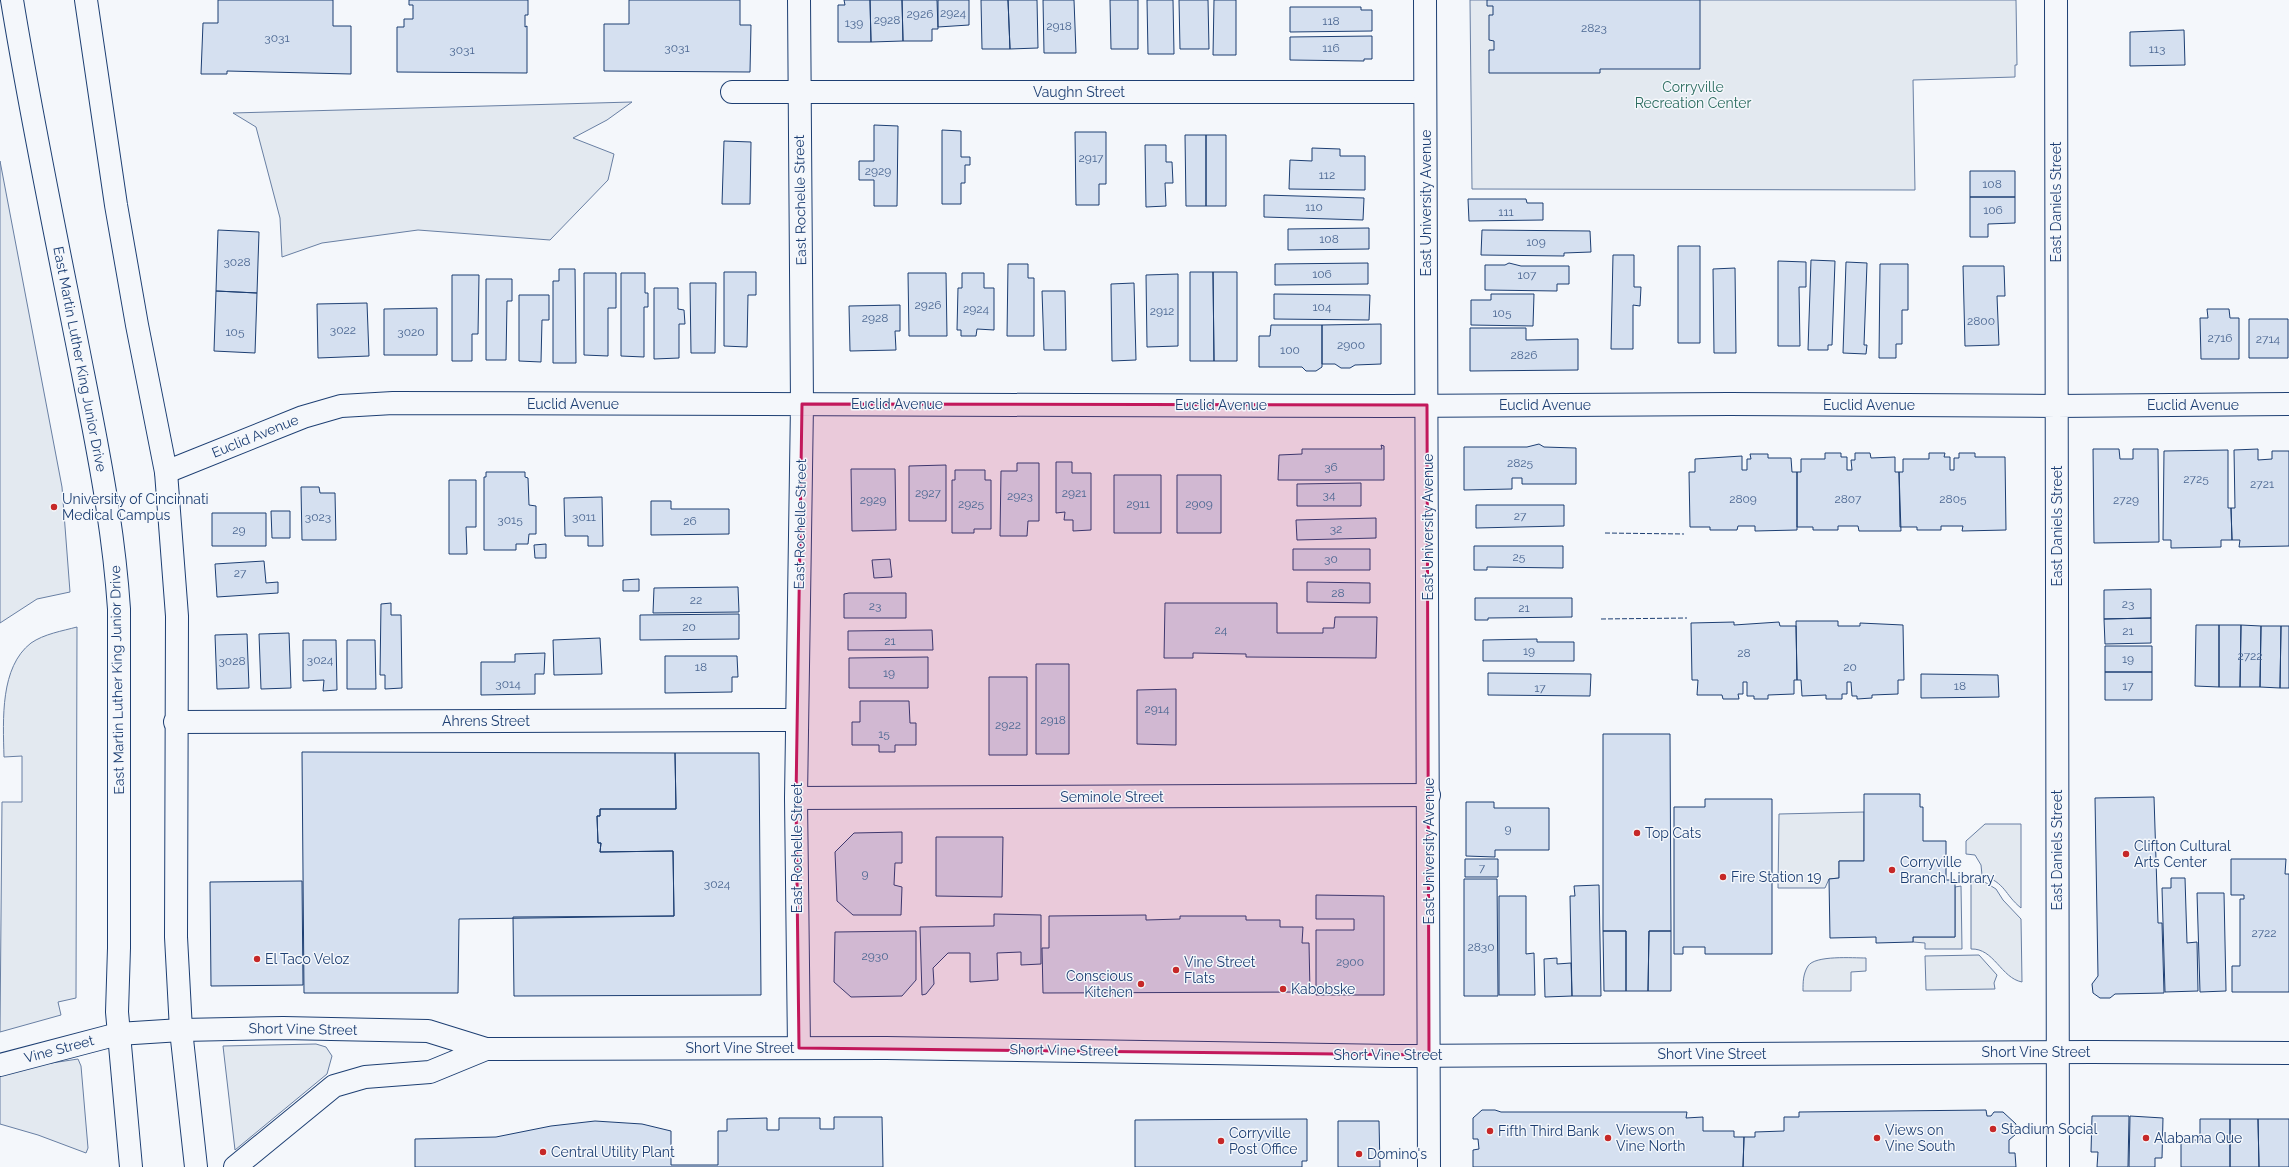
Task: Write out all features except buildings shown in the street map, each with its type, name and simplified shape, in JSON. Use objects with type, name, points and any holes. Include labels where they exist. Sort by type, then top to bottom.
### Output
[{"type":"street","name":"East Martin Luther King Junior Drive","points":[[12,0],[38,145],[101,460],[115,553],[119,608],[118,1034],[132,1167]]},
{"type":"street","points":[[86,0],[116,205],[137,325],[166,472],[177,616],[175,722],[176,937],[181,1030],[196,1167]]},
{"type":"street","name":"East Rochelle Street","points":[[798,0],[802,404],[796,798],[799,1048]]},
{"type":"street","name":"East University Avenue","points":[[1425,0],[1430,1055],[1429,1167]]},
{"type":"street","name":"East Daniels Street","points":[[2056,0],[2058,1167]]},
{"type":"street","name":"Vaughn Street","points":[[732,92],[1425,92]]},
{"type":"street","name":"Euclid Avenue","points":[[166,472],[303,417],[341,406],[393,404],[1427,406],[1737,404],[2056,406],[2289,404]]},
{"type":"street","name":"Ahrens Street","points":[[175,722],[797,720]]},
{"type":"street","name":"Seminole Street","points":[[796,798],[1429,796]]},
{"type":"street","name":"Short Vine Street","points":[[118,1034],[181,1030],[283,1028],[428,1031],[486,1048],[799,1048],[1368,1056],[2058,1052],[2289,1053]]},
{"type":"street","name":"Vine Street","points":[[0,1065],[118,1034]]},
{"type":"street","name":"Short Vine Street","points":[[235,1167],[334,1086],[365,1077],[430,1072],[486,1048]]},
{"type":"highlighted area","points":[[802,404],[1427,405],[1429,1055],[799,1048],[796,798]]},
{"type":"green space","name":"Corryville Recreation Center","points":[[1470,0],[2016,0],[2017,65],[2015,65],[2015,77],[1913,80],[1915,190],[1472,189]]},
{"type":"green space","points":[[632,102],[607,120],[573,138],[614,154],[608,180],[550,240],[418,230],[322,243],[282,257],[280,218],[256,127],[233,113]]},
{"type":"green space","points":[[0,161],[62,487],[70,592],[37,599],[0,623]]},
{"type":"green space","points":[[77,627],[76,998],[58,1002],[61,1015],[0,1032],[2,802],[22,802],[22,756],[4,757],[3,727],[6,695],[14,666],[21,653],[31,643],[47,635]]},
{"type":"green space","points":[[1864,812],[1864,861],[1839,861],[1839,878],[1829,879],[1825,888],[1778,888],[1779,814]]},
{"type":"green space","points":[[1985,824],[2021,824],[2021,908],[2000,885],[1990,878],[1982,875],[1981,865],[1975,855],[1966,854],[1966,841]]},
{"type":"green space","points":[[1983,881],[1996,889],[2003,900],[2021,919],[2022,982],[2008,975],[1986,953],[1971,949],[1971,882]]},
{"type":"green space","points":[[1961,886],[1962,949],[1925,949],[1925,943],[1913,942],[1913,937],[1955,937],[1955,887]]},
{"type":"green space","points":[[1979,955],[1997,975],[1994,983],[1995,989],[1926,990],[1925,956]]},
{"type":"green space","points":[[1835,958],[1866,958],[1866,971],[1851,972],[1851,991],[1803,991],[1805,972],[1812,962]]},
{"type":"green space","points":[[316,1044],[326,1047],[332,1056],[327,1074],[235,1150],[223,1046]]},
{"type":"green space","points":[[78,1059],[81,1066],[88,1148],[86,1153],[38,1135],[0,1124],[0,1076],[45,1064]]},
{"type":"fence","points":[[1605,533],[1684,534]]},
{"type":"fence","points":[[1601,619],[1687,618]]},
{"type":"place","name":"University of Cincinnati Medical Campus","points":[[54,507]]},
{"type":"place","name":"Top Cats","points":[[1637,833]]},
{"type":"place","name":"Clifton Cultural Arts Center","points":[[2126,854]]},
{"type":"place","name":"Corryville Branch Library","points":[[1892,870]]},
{"type":"place","name":"Fire Station 19","points":[[1723,877]]},
{"type":"place","name":"El Taco Veloz","points":[[257,959]]},
{"type":"place","name":"Vine Street Flats","points":[[1176,970]]},
{"type":"place","name":"Conscious Kitchen","points":[[1141,984]]},
{"type":"place","name":"Kabobske","points":[[1283,989]]},
{"type":"place","name":"Stadium Social","points":[[1993,1129]]},
{"type":"place","name":"Fifth Third Bank","points":[[1490,1131]]},
{"type":"place","name":"Views on Vine North","points":[[1608,1138]]},
{"type":"place","name":"Views on Vine South","points":[[1877,1138]]},
{"type":"place","name":"Alabama Que","points":[[2146,1138]]},
{"type":"place","name":"Corryville Post Office","points":[[1221,1141]]},
{"type":"place","name":"Central Utility Plant","points":[[543,1152]]},
{"type":"place","name":"Domino's","points":[[1359,1154]]}]
